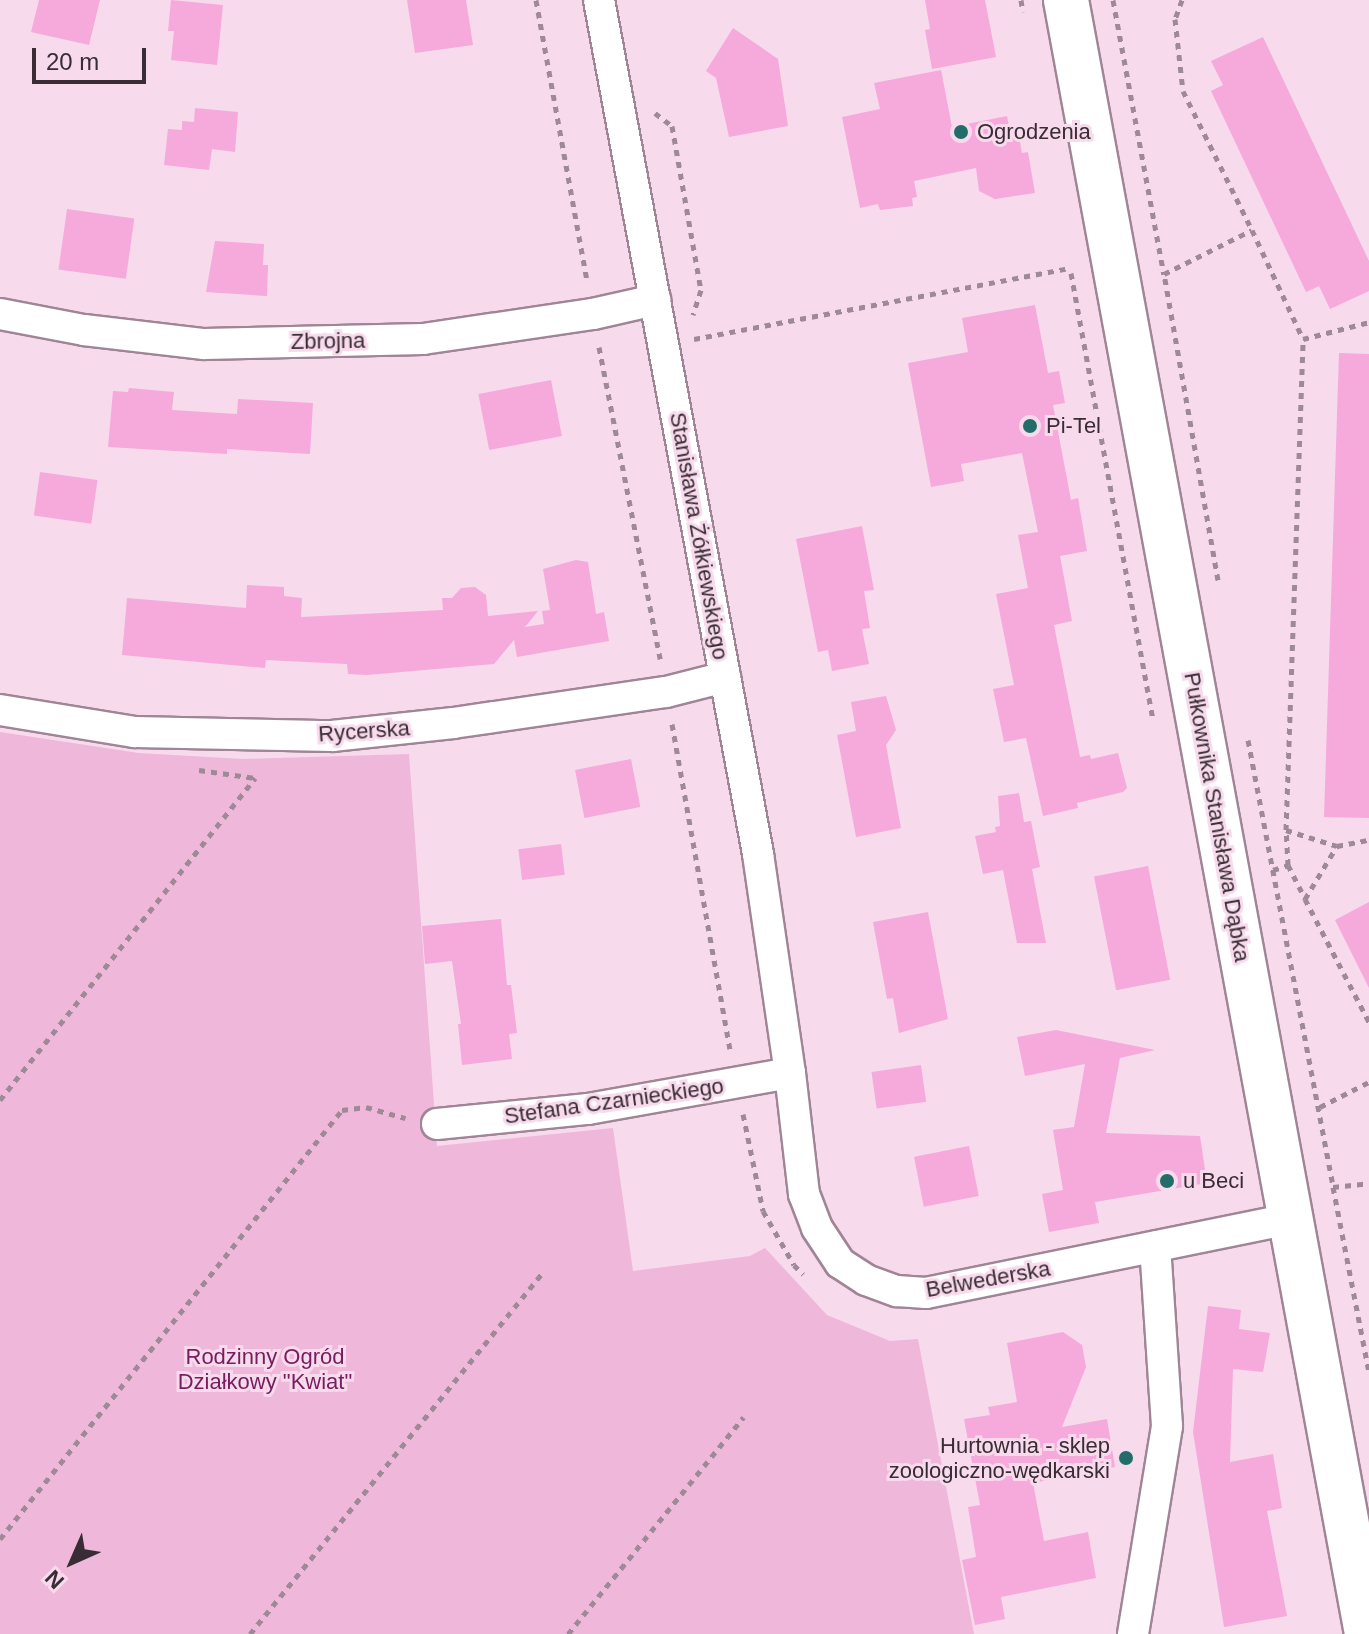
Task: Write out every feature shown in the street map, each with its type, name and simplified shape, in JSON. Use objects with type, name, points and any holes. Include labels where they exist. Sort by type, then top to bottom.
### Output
[{"type":"street","name":"Stanisława Żółkiewskiego","points":[[599,0],[758,854],[790,1073]]},
{"type":"street","name":"Pułkownika Stanisława Dąbka","points":[[1066,0],[1367,1634]]},
{"type":"street","name":"Zbrojna","points":[[0,314],[84,330],[204,344],[408,340],[593,314],[655,300]]},
{"type":"street","name":"Rycerska","points":[[0,710],[135,732],[332,736],[453,723],[666,692],[725,677]]},
{"type":"street","name":"Belwederska","points":[[790,1073],[804,1194],[817,1228],[840,1263],[866,1280],[897,1291],[926,1293],[1290,1219]]},
{"type":"street","name":"Stefana Czarnieckiego","points":[[437,1124],[588,1109],[790,1073]]},
{"type":"street","points":[[1133,1634],[1167,1426],[1155,1246]]},
{"type":"path","points":[[1113,0],[1220,587]]},
{"type":"path","points":[[1182,0],[1175,19],[1183,91],[1303,339],[1286,830],[1288,865],[1369,1022]]},
{"type":"path","points":[[651,110],[672,126],[701,290],[685,341],[1070,268]]},
{"type":"path","points":[[1164,274],[1252,230]]},
{"type":"path","points":[[1303,339],[1369,322]]},
{"type":"path","points":[[1245,725],[1369,1373]]},
{"type":"path","points":[[0,1100],[255,778]]},
{"type":"path","points":[[1286,830],[1337,846],[1369,840]]},
{"type":"path","points":[[1305,899],[1337,846]]},
{"type":"path","points":[[1273,870],[1288,865]]},
{"type":"path","points":[[1320,1107],[1369,1082]]},
{"type":"path","points":[[0,1539],[342,1110],[366,1107],[437,1124]]},
{"type":"path","points":[[1333,1187],[1369,1183]]},
{"type":"path","points":[[250,1634],[544,1271]]},
{"type":"path","points":[[568,1634],[744,1417]]},
{"type":"green space","name":"Rodzinny Ogród Działkowy \"Kwiat\"","points":[[0,732],[139,753],[243,759],[409,754],[437,1146],[613,1128],[633,1271],[750,1256],[765,1248],[827,1315],[890,1341],[918,1339],[974,1634],[0,1634]]},
{"type":"building","points":[[39,0],[100,0],[89,45],[31,32]]},
{"type":"building","points":[[171,0],[223,5],[217,65],[171,60],[174,31],[168,31]]},
{"type":"building","points":[[407,0],[466,0],[473,45],[415,53]]},
{"type":"building","points":[[925,0],[985,0],[996,57],[932,69],[925,30],[930,29]]},
{"type":"building","points":[[733,28],[778,59],[788,126],[729,137],[716,78],[706,71]]},
{"type":"building","points":[[1263,37],[1369,261],[1369,291],[1330,309],[1319,286],[1306,292],[1211,91],[1223,85],[1211,61]]},
{"type":"building","points":[[941,70],[952,127],[1007,116],[1011,137],[1019,136],[1022,153],[1028,152],[1035,193],[995,199],[979,191],[976,168],[914,181],[917,197],[912,198],[913,206],[880,210],[878,204],[860,208],[842,117],[880,109],[874,83]]},
{"type":"building","points":[[195,108],[238,112],[235,152],[212,149],[209,170],[164,165],[168,129],[182,130],[182,121],[194,122]]},
{"type":"building","points":[[67,209],[134,218],[126,279],[59,269]]},
{"type":"building","points":[[215,241],[264,244],[263,265],[268,265],[267,296],[206,292]]},
{"type":"building","points":[[1035,305],[1048,373],[1059,371],[1065,403],[1053,405],[1071,500],[1078,498],[1087,551],[1060,556],[1072,621],[1054,625],[1080,757],[1090,755],[1091,759],[1118,753],[1127,788],[1123,792],[1077,803],[1078,808],[1043,816],[1026,738],[1004,742],[993,689],[1014,685],[996,594],[1028,588],[1018,535],[1038,532],[1022,453],[961,464],[964,481],[931,487],[908,363],[968,352],[962,318]]},
{"type":"building","points":[[1339,353],[1369,354],[1369,818],[1324,817]]},
{"type":"building","points":[[551,380],[562,436],[489,450],[478,394]]},
{"type":"building","points":[[129,388],[174,392],[172,410],[237,414],[238,399],[313,403],[310,454],[227,449],[227,454],[108,447],[113,391],[128,392]]},
{"type":"building","points":[[40,472],[97,480],[91,524],[34,516]]},
{"type":"building","points":[[862,526],[874,590],[864,591],[870,628],[862,629],[869,664],[832,671],[828,650],[818,652],[796,539]]},
{"type":"building","points":[[576,560],[588,562],[596,614],[604,612],[609,641],[517,657],[514,640],[494,664],[367,675],[348,674],[347,664],[266,660],[265,668],[122,655],[127,598],[246,608],[247,585],[284,587],[284,596],[302,598],[301,617],[443,610],[442,598],[452,598],[461,588],[475,587],[486,595],[488,616],[538,611],[525,627],[544,624],[542,611],[550,610],[543,569]]},
{"type":"building","points":[[886,696],[896,730],[886,745],[901,828],[856,837],[837,735],[856,731],[851,702]]},
{"type":"building","points":[[631,759],[640,807],[584,818],[575,770]]},
{"type":"building","points":[[1019,793],[1024,822],[1031,821],[1040,867],[1032,869],[1046,943],[1017,943],[1003,870],[983,874],[975,836],[996,832],[995,827],[1000,826],[998,796]]},
{"type":"building","points":[[561,844],[565,875],[522,880],[518,849]]},
{"type":"building","points":[[1148,866],[1170,980],[1116,990],[1094,876]]},
{"type":"building","points":[[1369,902],[1369,988],[1335,920]]},
{"type":"building","points":[[928,912],[948,1019],[899,1033],[893,998],[887,999],[873,922]]},
{"type":"building","points":[[501,919],[507,985],[511,985],[517,1033],[509,1034],[512,1059],[462,1065],[458,1024],[461,1024],[452,961],[425,964],[422,926]]},
{"type":"building","points":[[1056,1030],[1155,1050],[1120,1058],[1106,1133],[1200,1136],[1207,1183],[1095,1202],[1099,1223],[1049,1232],[1042,1194],[1063,1190],[1053,1130],[1074,1127],[1085,1064],[1025,1076],[1017,1037]]},
{"type":"building","points":[[921,1065],[926,1102],[877,1109],[871,1072]]},
{"type":"building","points":[[969,1146],[979,1196],[924,1207],[914,1157]]},
{"type":"building","points":[[1208,1306],[1241,1310],[1239,1329],[1270,1333],[1263,1372],[1233,1369],[1230,1462],[1273,1454],[1282,1508],[1267,1511],[1287,1616],[1224,1627],[1193,1432]]},
{"type":"building","points":[[1063,1332],[1082,1345],[1086,1367],[1062,1427],[1107,1419],[1115,1467],[1033,1483],[1044,1541],[1088,1532],[1096,1578],[1001,1597],[1005,1619],[975,1625],[962,1560],[976,1557],[968,1507],[980,1505],[964,1419],[990,1415],[988,1407],[1017,1402],[1007,1343]]},
{"type":"place","name":"Ogrodzenia","points":[[961,132]]},
{"type":"place","name":"Pi-Tel","points":[[1030,426]]},
{"type":"place","name":"u Beci","points":[[1167,1181]]},
{"type":"place","name":"Hurtownia - sklep zoologiczno-wędkarski","points":[[1126,1458]]}]
